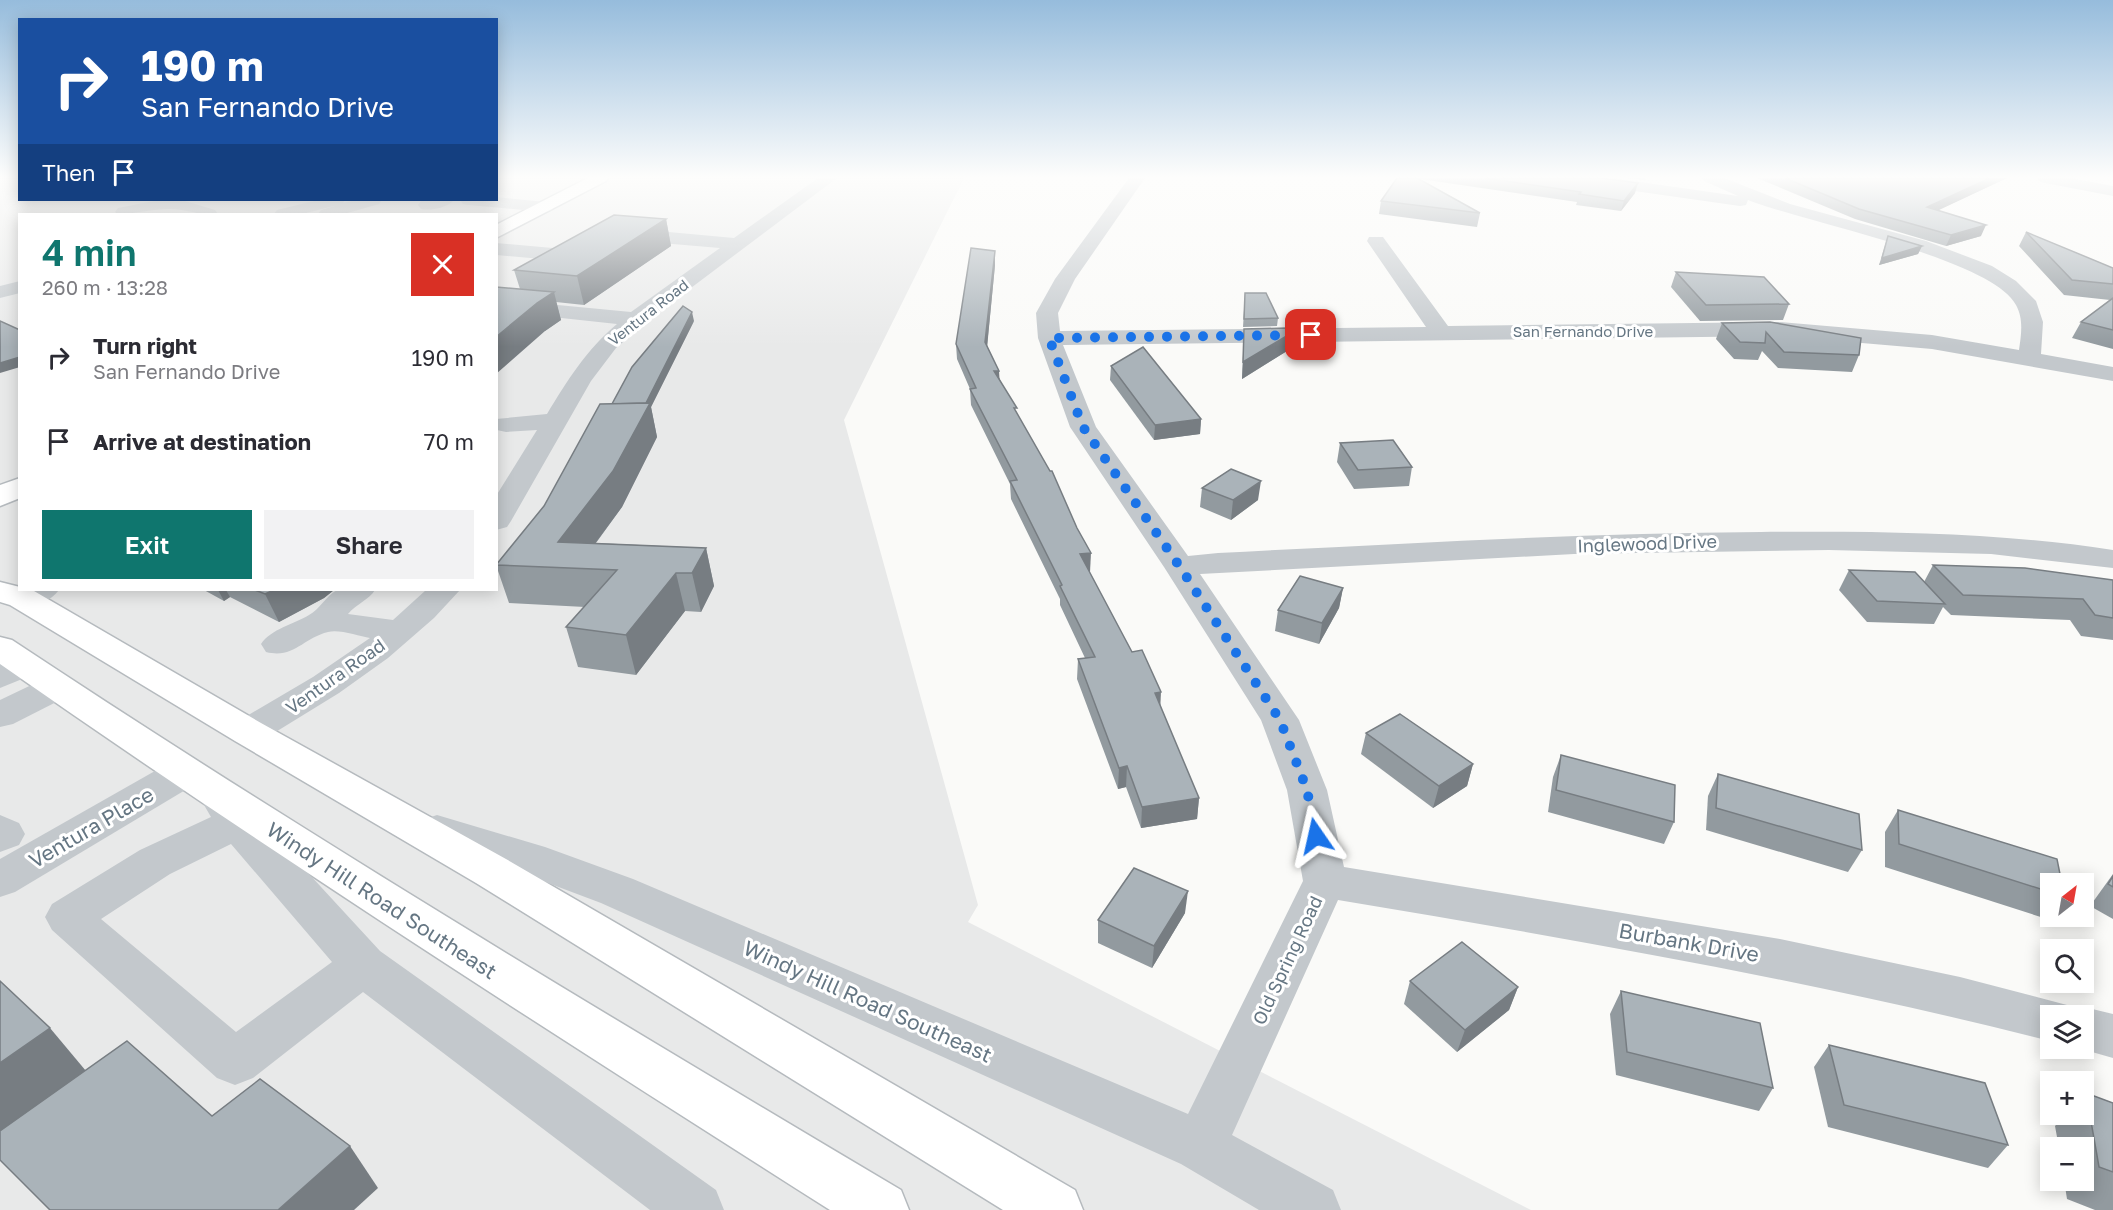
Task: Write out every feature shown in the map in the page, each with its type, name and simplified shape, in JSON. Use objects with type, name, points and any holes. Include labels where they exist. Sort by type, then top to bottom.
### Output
[{"type":"main road","name":"Windy Hill Road Southeast","points":[[22,593],[248,732],[409,823],[1055,1210]]},
{"type":"main road","name":"Windy Hill Road Southeast","points":[[8,663],[57,687],[213,798],[320,859],[418,925],[881,1210]]},
{"type":"street","points":[[631,234],[738,244]]},
{"type":"street","name":"Ventura Road","points":[[498,518],[580,379],[608,343],[636,319],[751,234]]},
{"type":"street","name":"Old Spring Road","points":[[1097,234],[1065,279],[1047,313],[1049,338],[1083,427],[1180,567],[1280,720],[1307,790],[1325,881],[1200,1146]]},
{"type":"street","points":[[1878,234],[1932,250],[1972,265],[2008,284],[2024,301],[2034,322],[2029,358]]},
{"type":"street","points":[[1376,241],[1441,332]]},
{"type":"street","points":[[498,249],[564,255]]},
{"type":"street","points":[[498,305],[636,319]]},
{"type":"street","name":"San Fernando Drive","points":[[1049,338],[1780,329],[1932,342],[2113,374]]},
{"type":"street","points":[[506,424],[554,421]]},
{"type":"street","name":"Inglewood Drive","points":[[1180,567],[1218,562],[1677,541],[1928,540],[2057,549],[2113,559]]},
{"type":"street","points":[[278,644],[324,621],[341,601],[357,591]]},
{"type":"street","name":"Ventura Road","points":[[248,732],[341,675],[398,631],[443,591]]},
{"type":"street","points":[[324,621],[398,631]]},
{"type":"street","points":[[0,715],[57,687]]},
{"type":"street","points":[[213,798],[155,862],[68,917],[235,1062],[363,965]]},
{"type":"street","name":"Ventura Place","points":[[0,880],[213,798]]},
{"type":"street","name":"Windy Hill Road Southeast","points":[[213,798],[363,965],[696,1210]]},
{"type":"street","name":"Windy Hill Road Southeast","points":[[409,823],[530,859],[617,891],[1200,1146],[1312,1210]]},
{"type":"street","points":[[0,831],[4,834],[0,836]]},
{"type":"street","name":"Burbank Drive","points":[[1325,881],[1756,952],[1951,994],[2040,1017]]},
{"type":"street","points":[[2094,1031],[2113,1036]]},
{"type":"shaded area","points":[[0,234],[18,234],[18,591],[498,591],[498,234],[936,234],[844,420],[978,905],[968,922],[1531,1210],[0,1210]]},
{"type":"building","points":[[579,234],[642,234],[577,276],[514,270]]},
{"type":"building","points":[[2028,234],[2113,268],[2113,284],[2072,280]]},
{"type":"building","points":[[1888,236],[1922,246],[1882,258]]},
{"type":"building","points":[[971,248],[995,251],[985,342],[999,371],[994,371],[1052,471],[1077,528],[1091,553],[1080,554],[1132,652],[1142,650],[1161,692],[1155,693],[1199,798],[1142,807],[1127,766],[1119,768],[1078,659],[1095,657],[1010,481],[1017,480],[970,389],[976,388],[956,344]]},
{"type":"building","points":[[1676,272],[1764,277],[1789,304],[1706,305]]},
{"type":"building","points":[[498,287],[554,292],[498,335]]},
{"type":"building","points":[[1245,293],[1266,293],[1278,318],[1244,319]]},
{"type":"building","points":[[2113,298],[2113,330],[2081,322]]},
{"type":"building","points":[[683,306],[692,312],[646,403],[612,404],[632,367]]},
{"type":"building","points":[[0,321],[18,329],[18,358],[0,363]]},
{"type":"building","points":[[1770,322],[1861,338],[1859,355],[1784,352],[1766,332],[1765,343],[1740,342],[1722,323]]},
{"type":"building","points":[[1287,328],[1290,334],[1243,362],[1244,329]]},
{"type":"building","points":[[1143,347],[1201,419],[1155,425],[1111,366]]},
{"type":"building","points":[[650,403],[613,471],[558,542],[706,548],[692,573],[676,573],[626,635],[566,627],[617,570],[498,565],[544,506],[600,404]]},
{"type":"building","points":[[1393,440],[1412,467],[1358,470],[1340,443]]},
{"type":"building","points":[[1231,469],[1261,481],[1233,500],[1202,488]]},
{"type":"building","points":[[1933,565],[2025,568],[2113,580],[2113,618],[2095,615],[2083,599],[1963,595]]},
{"type":"building","points":[[1849,570],[1915,572],[1945,604],[1877,601]]},
{"type":"building","points":[[1300,576],[1343,588],[1322,623],[1278,610]]},
{"type":"building","points":[[1400,714],[1473,764],[1439,786],[1366,733]]},
{"type":"building","points":[[1561,755],[1675,785],[1674,822],[1556,790]]},
{"type":"building","points":[[1718,774],[1859,814],[1862,850],[1716,808]]},
{"type":"building","points":[[1898,810],[2057,859],[2060,873],[2040,873],[2040,889],[1899,844]]},
{"type":"building","points":[[1134,868],[1188,891],[1154,946],[1098,920]]},
{"type":"building","points":[[2113,876],[2113,887],[2108,884]]},
{"type":"building","points":[[1462,942],[1518,987],[1465,1030],[1410,981]]},
{"type":"building","points":[[0,981],[50,1028],[0,1063]]},
{"type":"building","points":[[1621,991],[1760,1023],[1773,1088],[1627,1052]]},
{"type":"building","points":[[127,1041],[212,1116],[260,1079],[350,1146],[278,1210],[50,1210],[0,1160],[0,1131]]},
{"type":"building","points":[[1829,1045],[1985,1083],[2008,1145],[1844,1105]]},
{"type":"building","points":[[2094,1096],[2113,1103],[2113,1172],[2099,1167],[2092,1125],[2094,1125]]},
{"type":"route","points":[[1311,335],[1049,338],[1083,427],[1180,567],[1280,720],[1307,790],[1316,836]]}]
